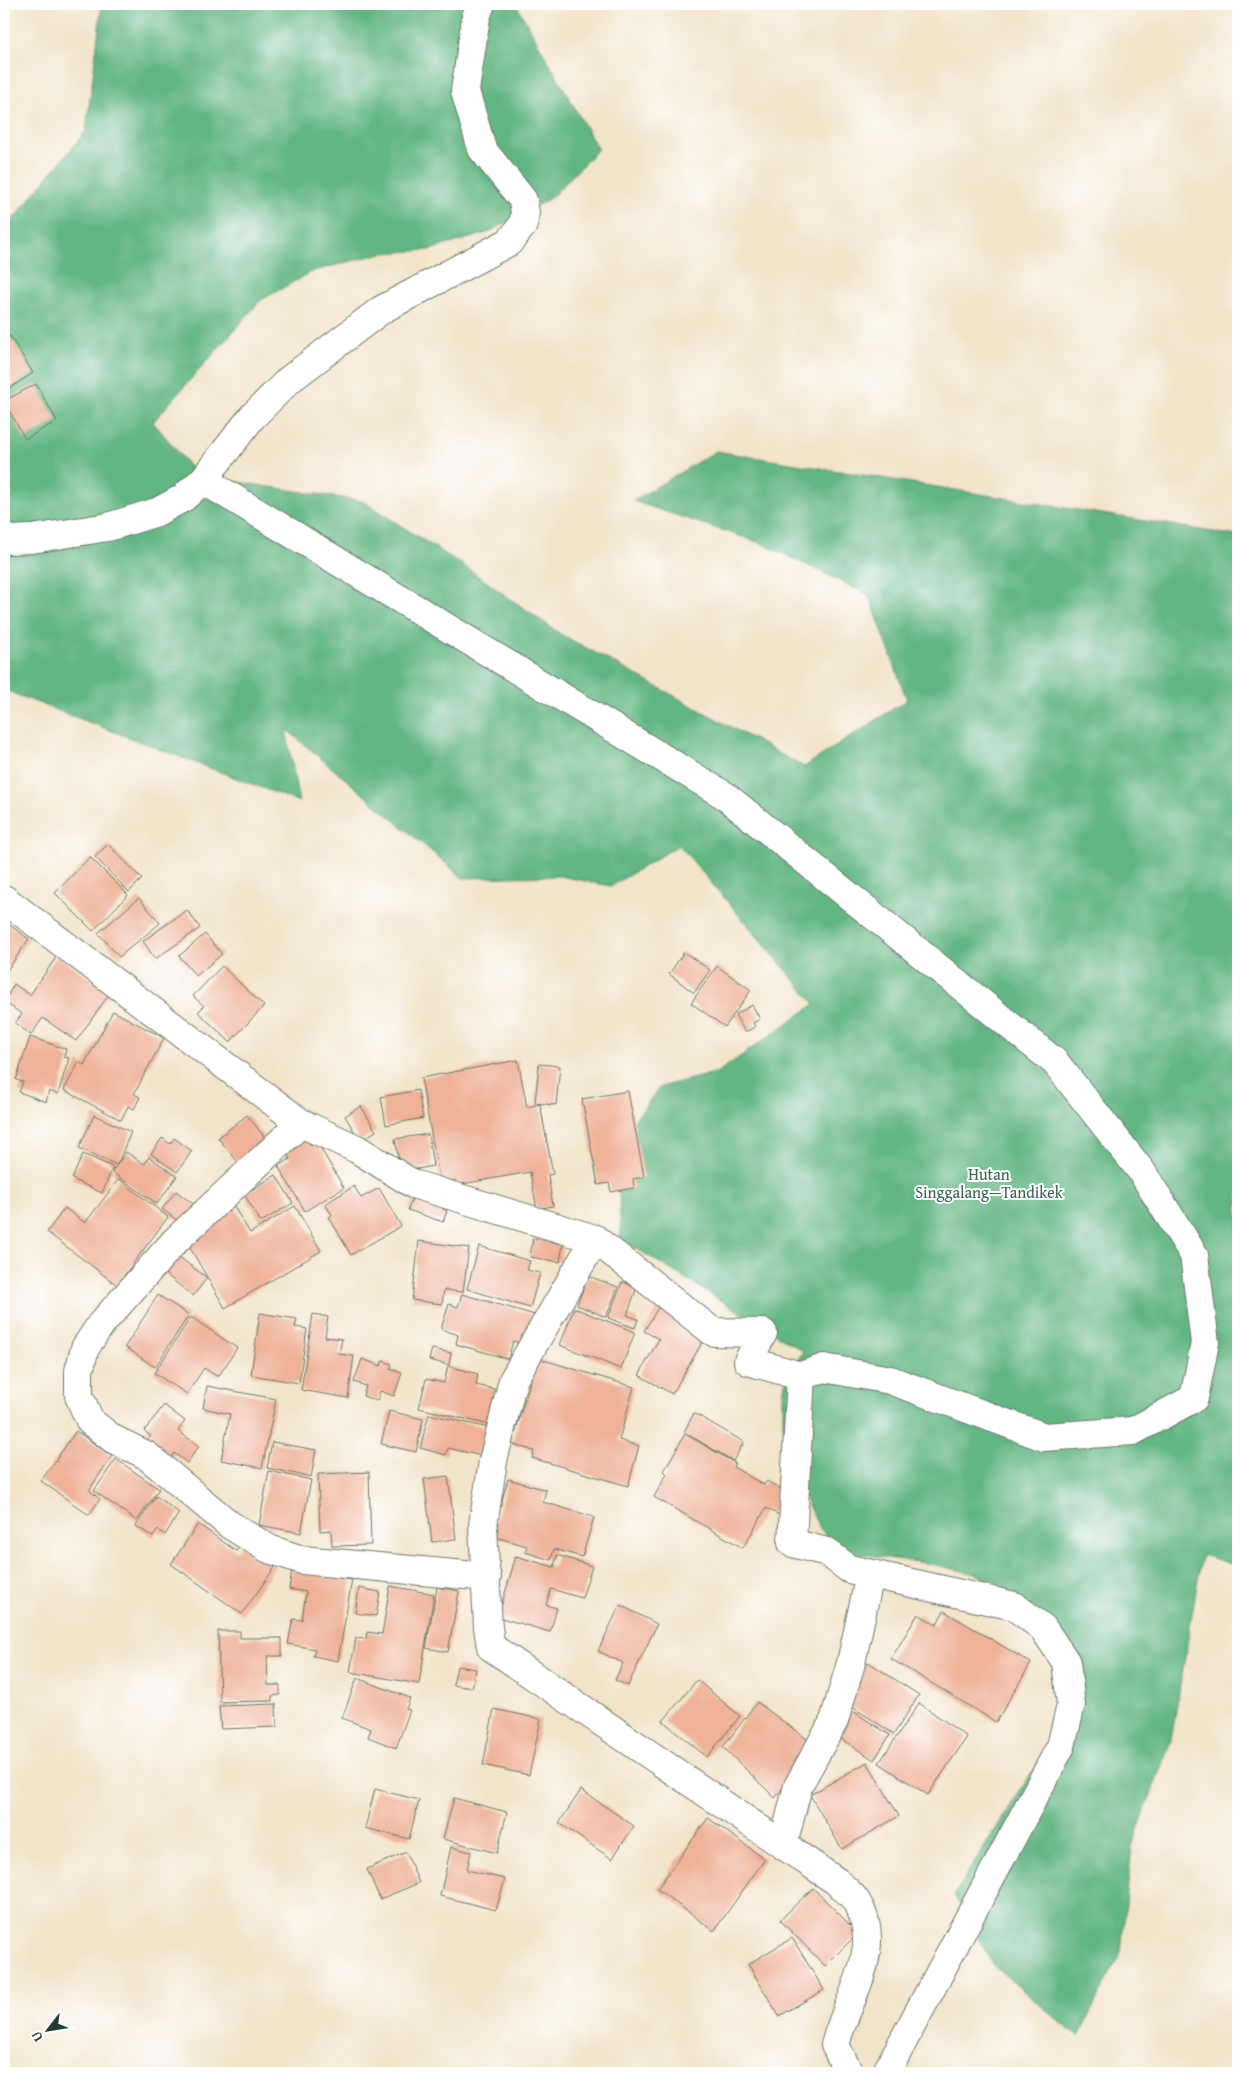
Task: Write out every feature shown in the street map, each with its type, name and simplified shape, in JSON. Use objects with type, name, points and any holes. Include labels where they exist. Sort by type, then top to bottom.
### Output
[{"type":"street","points":[[4,538],[9,540],[32,539],[108,527],[157,512],[183,498],[203,480],[252,417],[288,380],[382,310],[509,242],[523,225],[525,213],[523,200],[482,149],[465,91],[476,17],[480,4]]},
{"type":"street","points":[[4,899],[301,1122],[357,1149],[413,1184],[595,1239],[713,1332],[763,1333],[748,1361],[801,1376],[824,1368],[890,1380],[1044,1437],[1133,1432],[1194,1398],[1205,1342],[1194,1255],[1142,1172],[1055,1062],[724,795],[203,480]]},
{"type":"street","points":[[301,1122],[174,1242],[100,1324],[85,1348],[79,1371],[79,1396],[90,1421],[113,1439],[146,1455],[230,1525],[269,1549],[302,1560],[487,1577]]},
{"type":"street","points":[[595,1239],[513,1380],[493,1461],[483,1526],[488,1628],[491,1647],[836,1881],[856,1900],[868,1934],[865,1963],[841,2023],[836,2045],[849,2073]]},
{"type":"street","points":[[801,1376],[792,1543],[827,1552],[849,1569],[870,1575],[1014,1606],[1043,1628],[1066,1662],[1071,1704],[1061,1746],[886,2073]]},
{"type":"street","points":[[783,1845],[798,1786],[834,1721],[851,1663],[870,1575]]},
{"type":"green space","name":"Hutan Singgalang—Tandikek","points":[[102,4],[516,4],[598,149],[552,197],[487,233],[429,250],[382,253],[313,271],[260,301],[153,422],[198,476],[362,501],[461,564],[559,633],[804,767],[907,700],[869,595],[761,543],[633,501],[716,451],[1238,536],[1238,1566],[1202,1555],[1171,1740],[1132,1846],[1121,1952],[1078,2037],[993,1965],[954,1895],[1049,1745],[1061,1695],[1062,1667],[1036,1610],[1001,1585],[976,1574],[931,1564],[853,1553],[831,1542],[819,1527],[803,1495],[789,1458],[783,1423],[783,1392],[786,1379],[803,1351],[621,1239],[617,1143],[660,1087],[718,1072],[815,1004],[679,845],[611,886],[559,876],[463,878],[286,729],[299,802],[4,690],[4,230],[86,131]]},
{"type":"building","points":[[10,336],[33,373],[4,392],[4,340]]},
{"type":"building","points":[[36,384],[57,421],[25,439],[4,401]]},
{"type":"building","points":[[108,844],[142,879],[129,892],[95,857]]},
{"type":"building","points":[[90,857],[128,895],[93,931],[55,893]]},
{"type":"building","points":[[139,898],[160,923],[119,957],[98,933]]},
{"type":"building","points":[[187,910],[200,928],[155,959],[143,941]]},
{"type":"building","points":[[4,921],[29,939],[6,972],[4,970]]},
{"type":"building","points":[[205,934],[222,954],[196,976],[179,956]]},
{"type":"building","points":[[684,952],[710,970],[694,993],[669,974]]},
{"type":"building","points":[[57,956],[110,993],[76,1041],[43,1018],[31,1035],[15,1023],[22,1014],[4,1002],[14,984],[30,995]]},
{"type":"building","points":[[222,966],[264,1006],[230,1042],[198,1012],[204,1006],[193,996]]},
{"type":"building","points":[[717,966],[751,990],[725,1027],[691,1003]]},
{"type":"building","points":[[752,1005],[760,1019],[753,1023],[755,1027],[745,1032],[735,1015]]},
{"type":"building","points":[[113,1011],[164,1038],[134,1094],[140,1097],[134,1109],[128,1106],[121,1120],[64,1090],[79,1062],[84,1065]]},
{"type":"building","points":[[30,1037],[66,1049],[64,1057],[69,1058],[58,1094],[49,1091],[46,1102],[19,1092],[23,1082],[16,1080]]},
{"type":"building","points":[[518,1060],[527,1107],[540,1104],[553,1174],[548,1175],[553,1206],[537,1209],[530,1172],[456,1185],[455,1180],[440,1182],[421,1078]]},
{"type":"building","points":[[539,1064],[560,1066],[556,1105],[535,1103]]},
{"type":"building","points":[[418,1090],[423,1118],[386,1125],[381,1097]]},
{"type":"building","points":[[628,1091],[644,1177],[633,1179],[634,1188],[611,1192],[609,1183],[598,1185],[582,1099]]},
{"type":"building","points":[[361,1106],[376,1131],[360,1141],[345,1116]]},
{"type":"building","points":[[94,1115],[131,1132],[117,1165],[79,1148]]},
{"type":"building","points":[[247,1115],[270,1144],[242,1167],[218,1138]]},
{"type":"building","points":[[428,1134],[433,1166],[401,1172],[395,1139]]},
{"type":"building","points":[[162,1138],[170,1144],[174,1138],[192,1151],[177,1172],[151,1154]]},
{"type":"building","points":[[306,1138],[311,1146],[317,1142],[344,1188],[305,1211],[278,1166],[290,1159],[285,1151]]},
{"type":"building","points":[[126,1152],[144,1164],[149,1157],[177,1176],[157,1204],[112,1172]]},
{"type":"building","points":[[83,1154],[113,1167],[102,1193],[72,1179]]},
{"type":"building","points":[[276,1175],[293,1203],[261,1222],[244,1194]]},
{"type":"building","points":[[119,1179],[168,1217],[117,1285],[47,1232],[65,1208],[85,1223]]},
{"type":"building","points":[[354,1186],[361,1198],[379,1188],[401,1226],[351,1255],[329,1217],[332,1215],[325,1204]]},
{"type":"building","points":[[176,1191],[196,1206],[182,1224],[162,1209]]},
{"type":"building","points":[[414,1192],[445,1203],[443,1209],[447,1211],[443,1222],[408,1210]]},
{"type":"building","points":[[233,1205],[250,1233],[295,1206],[321,1251],[225,1308],[186,1241]]},
{"type":"building","points":[[533,1238],[563,1244],[560,1262],[530,1257]]},
{"type":"building","points":[[419,1241],[469,1248],[463,1292],[444,1290],[442,1304],[412,1300]]},
{"type":"building","points":[[479,1246],[530,1261],[527,1270],[540,1273],[530,1308],[467,1289]]},
{"type":"building","points":[[178,1256],[207,1278],[193,1296],[164,1273]]},
{"type":"building","points":[[588,1276],[618,1287],[606,1317],[577,1305]]},
{"type":"building","points":[[622,1282],[637,1287],[627,1315],[638,1319],[635,1328],[608,1318]]},
{"type":"building","points":[[462,1294],[535,1315],[527,1345],[513,1341],[508,1359],[456,1344],[458,1335],[441,1329],[449,1304],[458,1307]]},
{"type":"building","points":[[158,1295],[189,1315],[155,1367],[125,1347]]},
{"type":"building","points":[[661,1303],[709,1331],[672,1394],[639,1375],[659,1339],[644,1331]]},
{"type":"building","points":[[574,1308],[635,1332],[621,1369],[560,1345]]},
{"type":"building","points":[[260,1313],[297,1319],[295,1327],[307,1329],[299,1383],[251,1375]]},
{"type":"building","points":[[313,1314],[328,1317],[325,1337],[342,1339],[339,1354],[354,1356],[348,1398],[301,1390]]},
{"type":"building","points":[[191,1317],[237,1348],[218,1377],[204,1368],[187,1394],[154,1373]]},
{"type":"building","points":[[432,1349],[451,1353],[449,1365],[429,1360]]},
{"type":"building","points":[[537,1358],[634,1387],[619,1440],[639,1446],[628,1486],[532,1458],[534,1451],[512,1444]]},
{"type":"building","points":[[362,1359],[381,1366],[382,1361],[392,1364],[390,1369],[402,1373],[394,1396],[380,1391],[377,1401],[363,1396],[366,1386],[354,1382]]},
{"type":"building","points":[[448,1366],[478,1374],[476,1385],[498,1390],[490,1425],[419,1408],[426,1379],[444,1383]]},
{"type":"building","points":[[207,1386],[276,1399],[262,1468],[221,1460],[230,1414],[203,1408]]},
{"type":"building","points":[[164,1405],[185,1421],[178,1431],[199,1446],[187,1463],[174,1453],[170,1459],[146,1441],[151,1436],[144,1431]]},
{"type":"building","points":[[389,1411],[423,1419],[416,1452],[381,1444]]},
{"type":"building","points":[[694,1413],[744,1442],[733,1461],[684,1432]]},
{"type":"building","points":[[429,1414],[489,1428],[482,1456],[448,1448],[446,1455],[420,1448]]},
{"type":"building","points":[[76,1431],[112,1456],[89,1490],[100,1499],[89,1515],[41,1481]]},
{"type":"building","points":[[685,1434],[735,1463],[733,1467],[764,1485],[767,1481],[793,1496],[781,1516],[766,1508],[743,1548],[654,1497],[667,1474],[664,1471]]},
{"type":"building","points":[[272,1442],[316,1450],[311,1477],[267,1468]]},
{"type":"building","points":[[116,1459],[159,1489],[137,1521],[94,1491]]},
{"type":"building","points":[[269,1471],[311,1480],[301,1533],[259,1525]]},
{"type":"building","points":[[369,1472],[371,1545],[332,1546],[331,1530],[320,1531],[318,1474]]},
{"type":"building","points":[[448,1476],[456,1539],[432,1542],[424,1479]]},
{"type":"building","points":[[508,1479],[546,1490],[543,1502],[594,1517],[582,1557],[554,1549],[551,1560],[525,1552],[527,1546],[492,1536]]},
{"type":"building","points":[[156,1496],[179,1513],[165,1535],[158,1530],[153,1537],[136,1526]]},
{"type":"building","points":[[198,1524],[236,1551],[242,1544],[275,1567],[242,1614],[171,1564]]},
{"type":"building","points":[[557,1555],[592,1566],[582,1598],[551,1589],[546,1605],[557,1608],[550,1632],[498,1617],[516,1556],[554,1567]]},
{"type":"building","points":[[292,1570],[352,1580],[338,1661],[313,1656],[315,1649],[288,1644],[293,1619],[302,1620],[306,1592],[289,1589]]},
{"type":"building","points":[[390,1586],[434,1594],[419,1684],[350,1672],[356,1638],[366,1639],[367,1632],[382,1634]]},
{"type":"building","points":[[437,1587],[459,1591],[448,1652],[426,1648]]},
{"type":"building","points":[[359,1588],[380,1592],[376,1616],[355,1613]]},
{"type":"building","points":[[620,1605],[657,1624],[628,1686],[615,1680],[623,1663],[598,1651]]},
{"type":"building","points":[[944,1611],[1031,1663],[996,1722],[891,1659],[918,1614],[936,1625]]},
{"type":"building","points":[[218,1631],[240,1631],[240,1638],[282,1638],[282,1656],[267,1656],[268,1685],[280,1685],[280,1695],[272,1696],[272,1701],[220,1702]]},
{"type":"building","points":[[868,1662],[919,1695],[894,1734],[843,1701]]},
{"type":"building","points":[[457,1666],[476,1669],[472,1688],[453,1685]]},
{"type":"building","points":[[357,1678],[410,1698],[406,1709],[410,1710],[396,1748],[368,1737],[371,1729],[342,1718]]},
{"type":"building","points":[[697,1680],[740,1716],[707,1757],[663,1721]]},
{"type":"building","points":[[757,1702],[815,1745],[775,1798],[723,1747]]},
{"type":"building","points":[[919,1703],[967,1737],[928,1795],[879,1763]]},
{"type":"building","points":[[276,1704],[277,1727],[221,1729],[219,1706]]},
{"type":"building","points":[[848,1708],[890,1735],[874,1760],[832,1733]]},
{"type":"building","points":[[494,1709],[541,1719],[529,1775],[483,1765]]},
{"type":"building","points":[[867,1762],[899,1816],[842,1849],[810,1795]]},
{"type":"building","points":[[375,1789],[419,1800],[409,1839],[365,1828]]},
{"type":"building","points":[[581,1790],[634,1826],[612,1859],[559,1823]]},
{"type":"building","points":[[454,1798],[507,1812],[497,1853],[443,1839]]},
{"type":"building","points":[[708,1818],[765,1859],[714,1931],[657,1889]]},
{"type":"building","points":[[451,1847],[471,1852],[467,1870],[505,1879],[496,1910],[440,1896]]},
{"type":"building","points":[[406,1852],[419,1883],[380,1899],[367,1869]]},
{"type":"building","points":[[813,1888],[858,1933],[825,1966],[780,1920]]},
{"type":"building","points":[[792,1938],[824,1990],[779,2016],[748,1964]]}]
